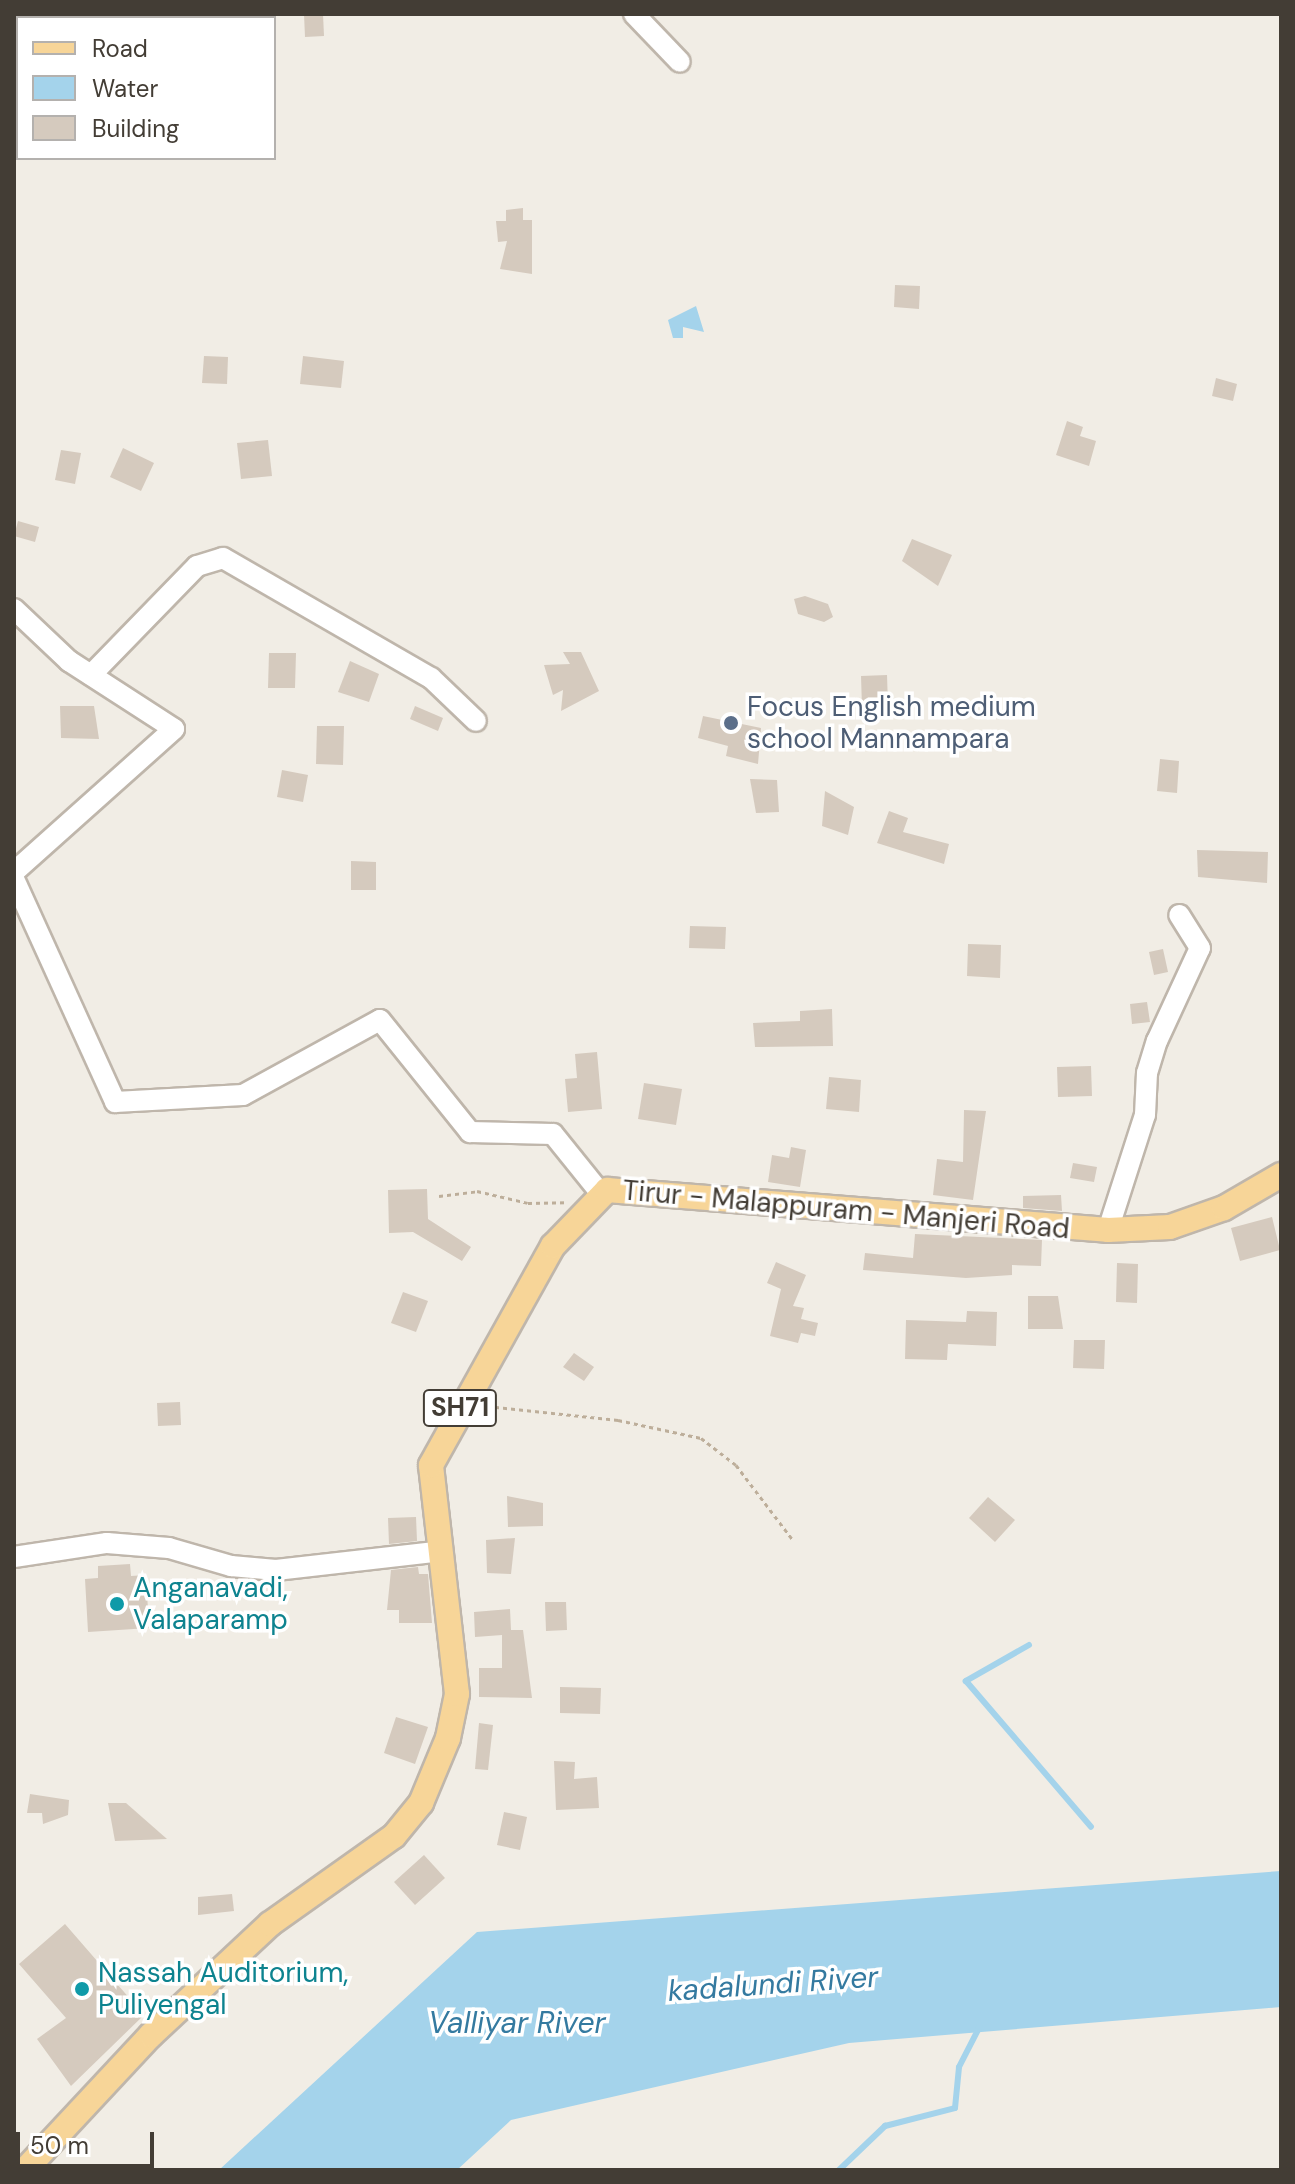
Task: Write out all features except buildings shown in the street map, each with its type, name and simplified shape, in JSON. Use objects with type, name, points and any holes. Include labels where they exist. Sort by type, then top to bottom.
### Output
[{"type":"main road","name":"Tirur - Malappuram - Manjeri Road","points":[[27,2169],[151,2035],[270,1924],[394,1836],[421,1803],[448,1738],[457,1694],[431,1465],[553,1246],[607,1190],[1108,1230],[1170,1227],[1224,1208],[1281,1175]]},
{"type":"street","points":[[634,14],[680,62]]},
{"type":"street","points":[[91,675],[197,566],[223,558],[431,678],[476,721]]},
{"type":"street","points":[[14,609],[91,675],[174,729],[14,872]]},
{"type":"street","points":[[14,879],[115,1102],[243,1095],[380,1020],[470,1132],[553,1134],[602,1195]]},
{"type":"street","points":[[1108,1230],[1145,1115],[1147,1073],[1157,1041],[1200,948],[1179,915]]},
{"type":"street","points":[[14,1557],[107,1543],[169,1548],[231,1566],[276,1570],[442,1551]]},
{"type":"path","points":[[439,1196],[477,1191],[546,1203],[602,1195]]},
{"type":"path","points":[[465,1400],[701,1438],[736,1465],[793,1540]]},
{"type":"water","points":[[696,306],[704,332],[683,327],[683,338],[673,338],[668,320]]},
{"type":"water","name":"Valliyar River","points":[[1281,1871],[1281,2007],[849,2043],[511,2120],[457,2170],[219,2170],[477,1932]]},
{"type":"waterway","points":[[1029,1645],[966,1681],[1091,1827]]},
{"type":"waterway","points":[[839,2170],[885,2126],[955,2108],[959,2067],[980,2026]]},
{"type":"place","name":"Focus English medium school Mannampara","points":[[731,723]]},
{"type":"place","name":"Anganavadi, Valaparamp","points":[[117,1604]]},
{"type":"place","name":"Nassah Auditorium, Puliyengal","points":[[82,1989]]},
{"type":"water label","name":"kadalundi River","points":[[773,1984]]}]
